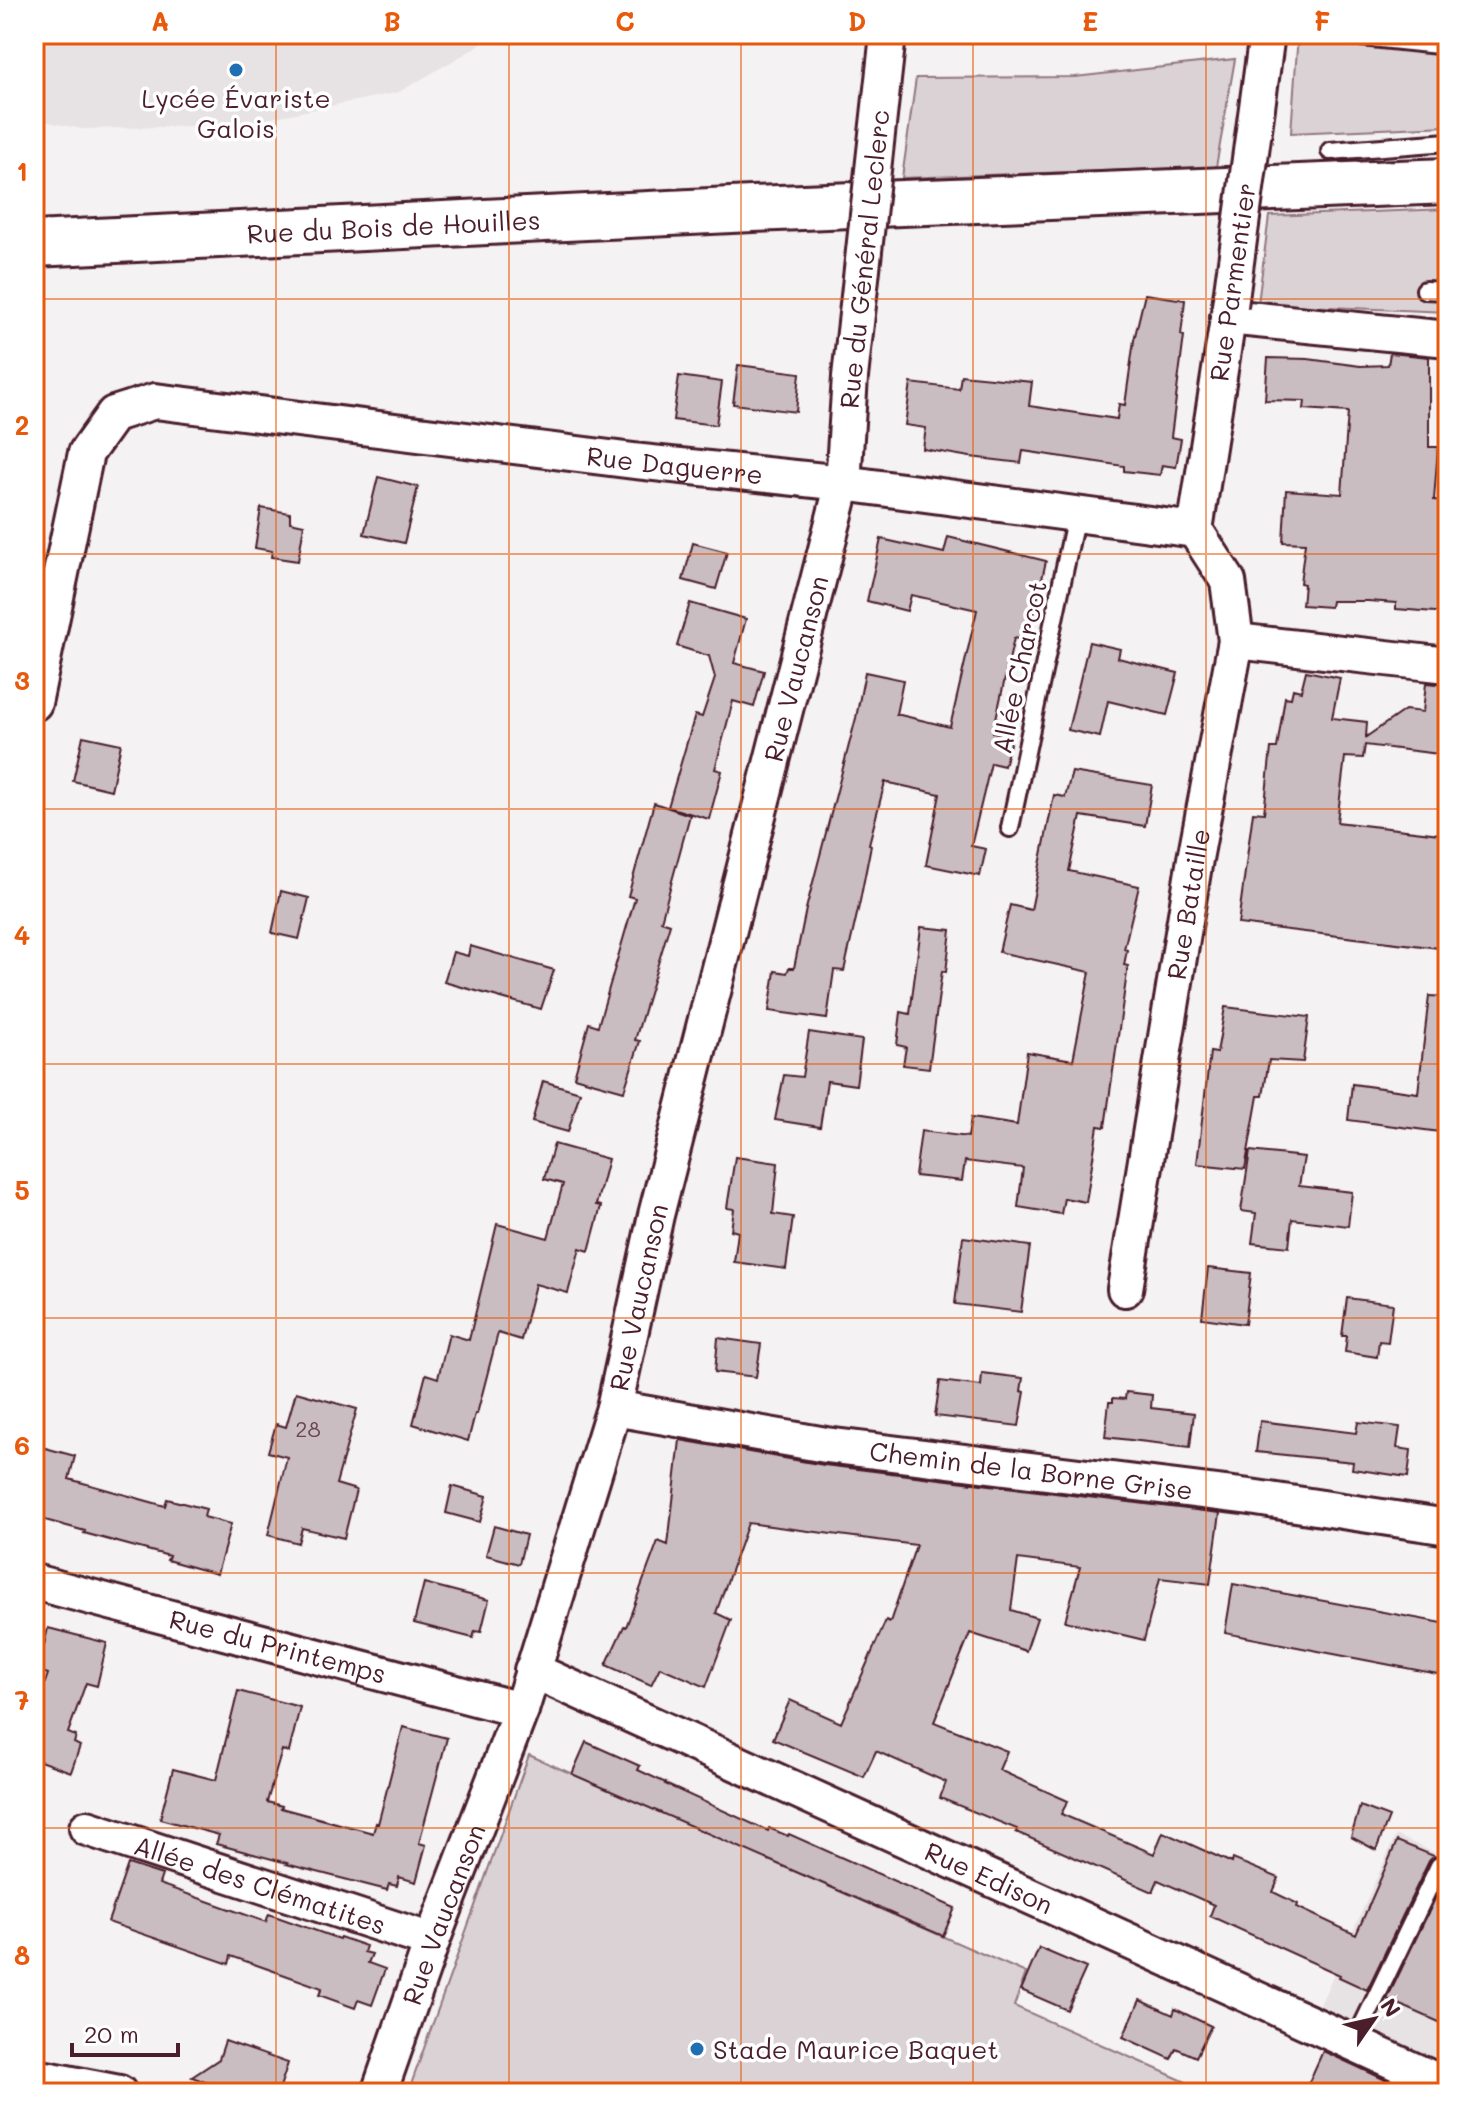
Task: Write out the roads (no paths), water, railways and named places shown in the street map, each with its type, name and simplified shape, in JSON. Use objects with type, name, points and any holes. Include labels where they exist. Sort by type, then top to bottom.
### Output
[{"type":"main road","name":"Rue du Bois de Houilles","points":[[34,244],[752,209],[1448,181]]},
{"type":"street","name":"Rue du Général Leclerc","points":[[843,483],[850,377],[888,34]]},
{"type":"street","name":"Rue Parmentier","points":[[1195,530],[1267,34]]},
{"type":"street","points":[[1229,312],[1448,339]]},
{"type":"street","name":"Rue Daguerre","points":[[34,703],[86,453],[114,414],[155,401],[618,460],[843,483],[1195,530]]},
{"type":"street","name":"Rue Vaucanson","points":[[379,2093],[432,1941],[521,1710],[614,1408],[656,1215],[843,483]]},
{"type":"street","name":"Rue Bataille","points":[[1125,1289],[1195,859],[1236,641],[1228,581],[1195,530]]},
{"type":"street","points":[[1236,641],[1448,665]]},
{"type":"street","name":"Chemin de la Borne Grise","points":[[614,1408],[826,1445],[1250,1497],[1448,1527]]},
{"type":"street","name":"Rue du Printemps","points":[[34,1582],[521,1710]]},
{"type":"street","name":"Rue Edison","points":[[532,1670],[1354,2043],[1446,2080]]},
{"type":"street","name":"Allée des Clématites","points":[[87,1828],[432,1941]]},
{"type":"street","points":[[34,2084],[46,2079],[119,2093]]},
{"type":"lane","points":[[1333,34],[1448,46]]},
{"type":"lane","points":[[1330,151],[1448,142]]},
{"type":"lane","points":[[1425,290],[1448,291]]},
{"type":"lane","name":"Allée Charcot","points":[[1010,828],[1076,515]]},
{"type":"lane","points":[[1354,2043],[1439,1866],[1448,1870]]},
{"type":"place","name":"Lycée Évariste Galois","points":[[236,70]]},
{"type":"place","name":"Stade Maurice Baquet","points":[[697,2049]]}]
